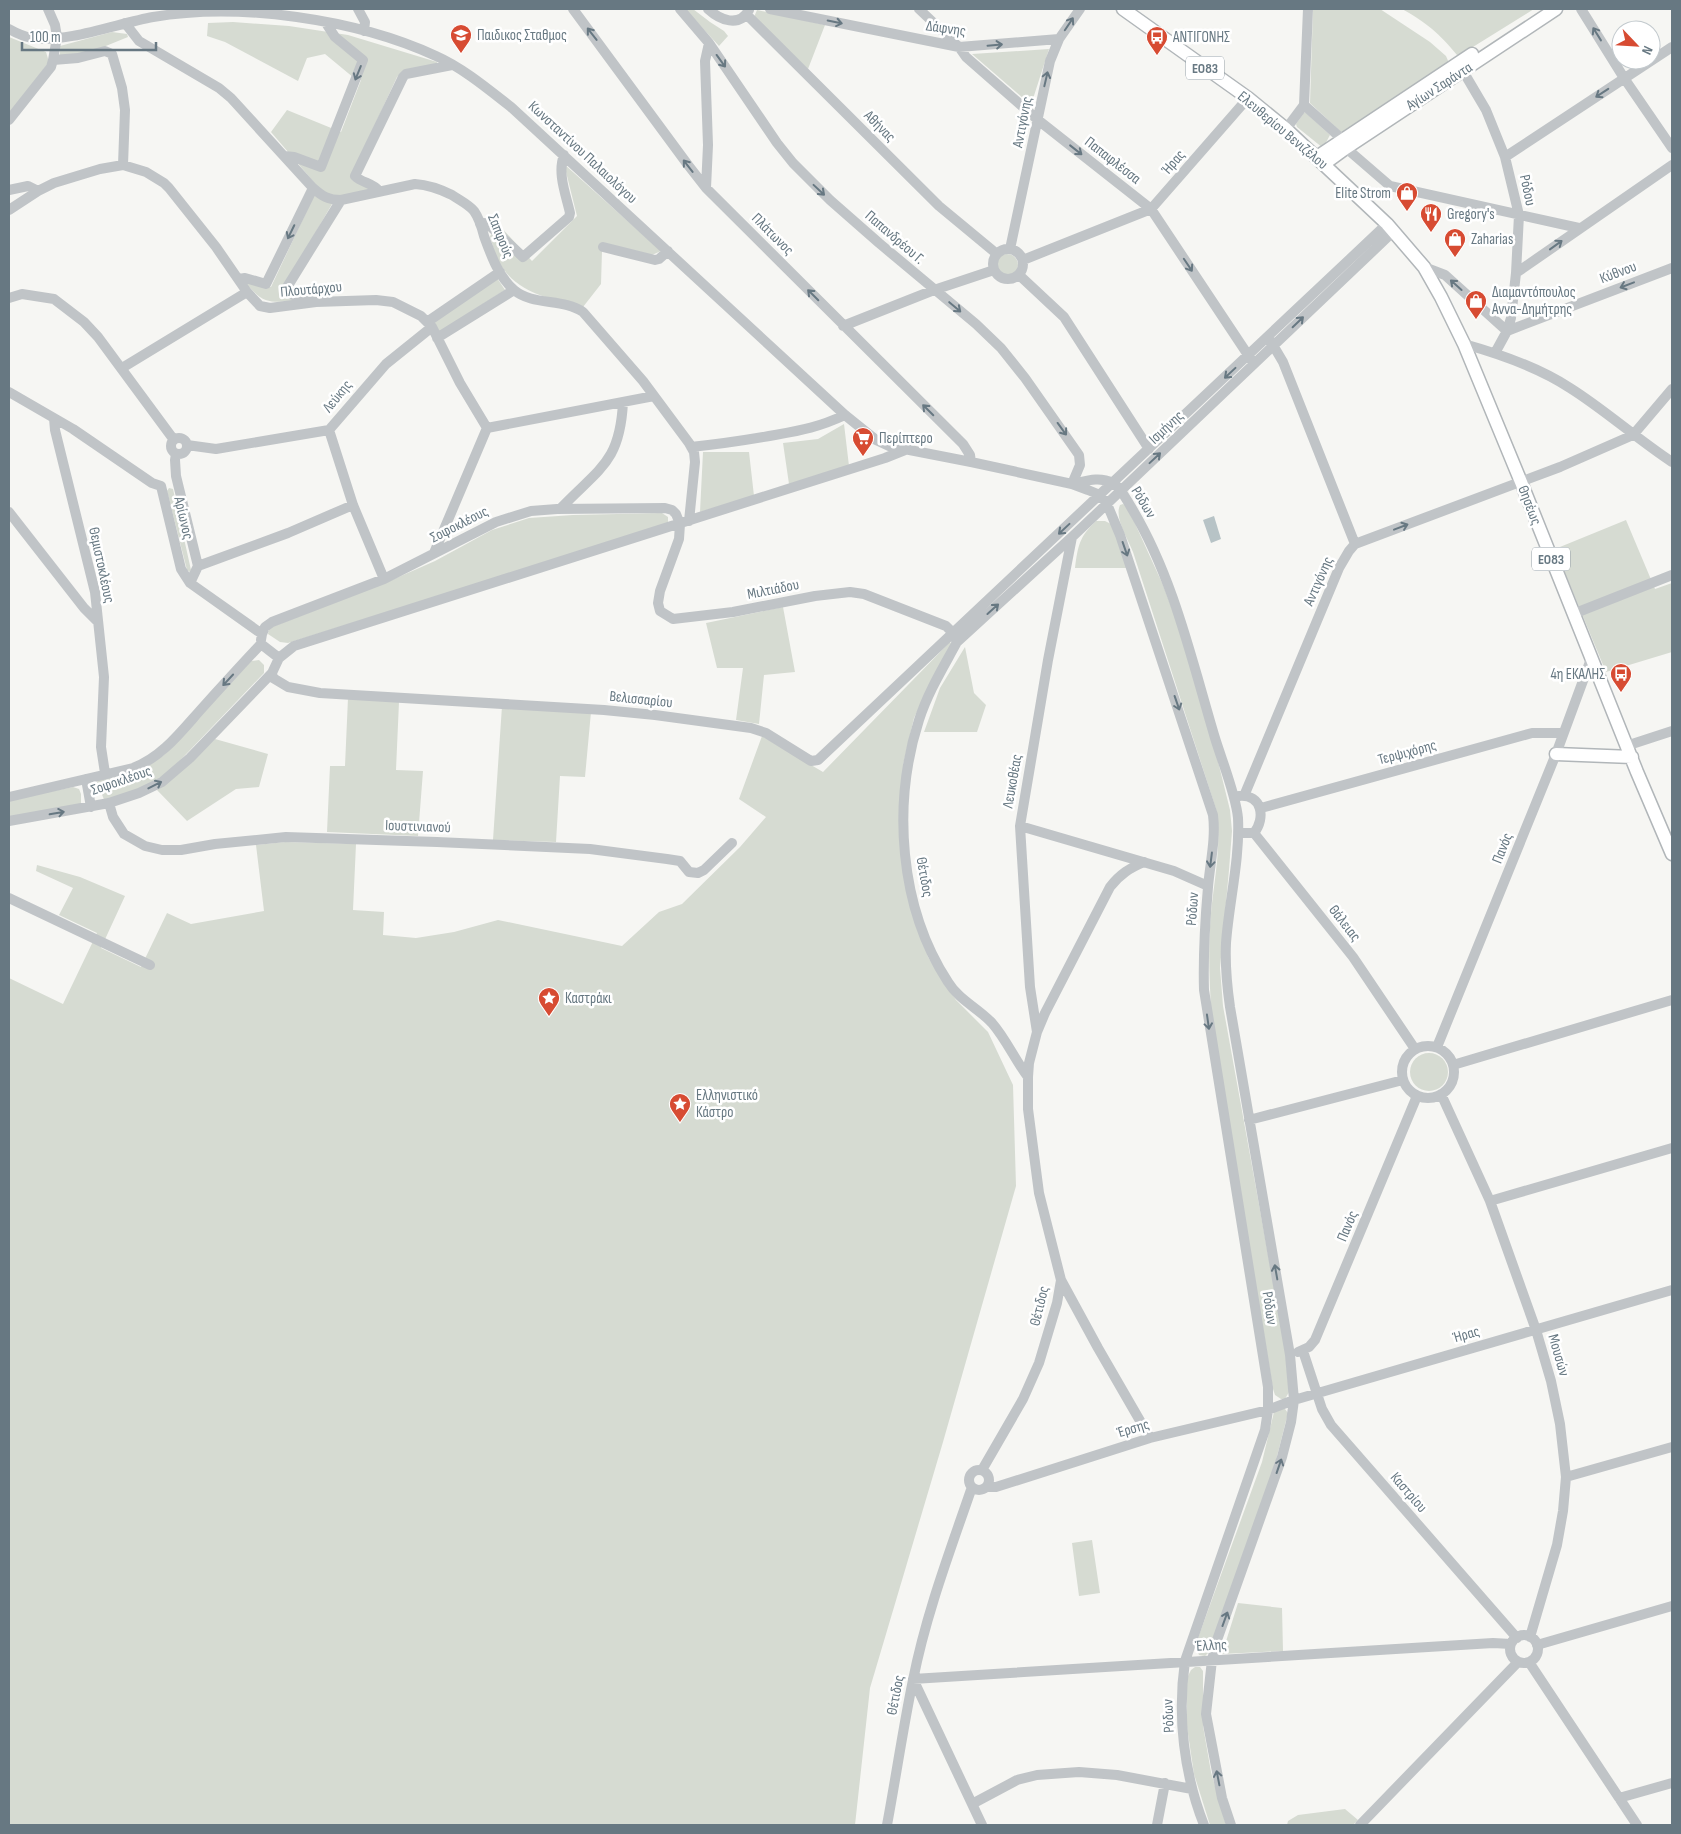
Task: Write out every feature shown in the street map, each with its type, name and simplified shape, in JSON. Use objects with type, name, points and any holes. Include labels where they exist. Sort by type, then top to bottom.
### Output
[{"type":"main road","name":"Ελευθερίου Βενιζέλου","points":[[1123,9],[1248,98],[1286,128],[1391,228]]},
{"type":"main road","name":"Αγίων Σαράντα","points":[[1320,161],[1541,9]]},
{"type":"main road","name":"Αγίων Σαράντα","points":[[1344,143],[1462,71],[1556,9]]},
{"type":"main road","name":"Θησέως","points":[[1391,228],[1424,267],[1464,344],[1672,854]]},
{"type":"main road","points":[[1556,754],[1629,752]]},
{"type":"street","points":[[9,120],[51,67],[54,60],[57,37],[55,25],[48,9]]},
{"type":"street","points":[[358,9],[365,22],[364,31]]},
{"type":"street","name":"Πλάτωνος","points":[[572,9],[706,188],[962,444],[970,455],[971,462]]},
{"type":"street","name":"Παπανδρέου Γ.","points":[[680,9],[709,43],[777,143],[802,174],[1001,348],[1079,455],[1080,465],[1072,484]]},
{"type":"street","points":[[708,9],[726,21],[737,21],[748,12]]},
{"type":"street","name":"Δάφνης","points":[[770,9],[960,47],[1059,40]]},
{"type":"street","name":"Παπαφλέσσα","points":[[920,9],[960,47],[966,58],[1038,120],[1151,209],[1251,360]]},
{"type":"street","name":"Αντιγόνης","points":[[1010,249],[1050,61],[1059,40],[1080,9]]},
{"type":"street","points":[[1286,128],[1304,105],[1308,9]]},
{"type":"street","points":[[1581,9],[1624,78],[1672,148]]},
{"type":"street","name":"Κωνσταντίνου Παλαιολόγου","points":[[9,29],[31,38],[57,37],[153,17],[179,14],[252,12],[278,14],[364,31],[437,56],[511,107],[845,415],[876,440],[889,446],[906,450],[1072,484]]},
{"type":"street","name":"Αθήνας","points":[[748,12],[939,206],[997,254]]},
{"type":"street","points":[[125,23],[144,45],[219,88],[231,98],[313,188],[323,197],[330,200],[341,200]]},
{"type":"street","points":[[284,156],[294,157],[321,167],[363,60],[335,37],[326,23]]},
{"type":"street","points":[[706,188],[708,145],[705,60],[709,43]]},
{"type":"street","points":[[1505,157],[1672,47]]},
{"type":"street","points":[[54,60],[78,58],[105,51],[112,54],[122,88],[125,110],[123,165]]},
{"type":"street","points":[[379,191],[376,187],[355,176],[403,77],[406,74],[452,65]]},
{"type":"street","name":"Ρόδου","points":[[1462,71],[1486,110],[1505,157],[1519,215],[1516,273],[1511,318],[1507,331],[1495,353]]},
{"type":"street","name":"Ήρας","points":[[1023,260],[1151,209],[1248,98]]},
{"type":"street","points":[[1304,105],[1390,186],[1580,228]]},
{"type":"street","points":[[480,224],[490,226],[523,257],[568,217],[570,213],[561,171],[564,155]]},
{"type":"street","name":"Πλουτάρχου","points":[[9,210],[54,183],[100,169],[123,165],[146,172],[164,183],[216,247],[247,292],[260,306],[270,308],[316,302],[376,300],[393,302],[406,307],[430,324]]},
{"type":"street","points":[[1516,273],[1672,165]]},
{"type":"street","name":"Σαπφούς","points":[[341,200],[416,184],[435,187],[470,207],[476,213],[492,258],[514,290],[531,298],[581,311],[654,396],[691,447]]},
{"type":"street","points":[[9,190],[28,186],[38,191]]},
{"type":"street","points":[[239,279],[244,278],[266,284],[313,188]]},
{"type":"street","points":[[316,302],[284,292],[341,200]]},
{"type":"street","name":"Ισμήνης","points":[[955,637],[1100,495],[1117,487],[1391,228]]},
{"type":"street","points":[[604,247],[655,260],[668,251]]},
{"type":"street","points":[[1010,249],[1018,252],[1023,260],[1022,271],[1010,280],[1005,280],[996,275],[993,262],[1000,251],[1010,249]]},
{"type":"street","points":[[1424,267],[1445,275],[1507,331]]},
{"type":"street","name":"Κύθνου","points":[[1507,331],[1672,268]]},
{"type":"street","points":[[843,326],[934,290],[994,270]]},
{"type":"street","name":"Λεύκης","points":[[187,445],[216,449],[329,430],[364,387],[386,364],[430,324],[500,272]]},
{"type":"street","points":[[1019,275],[1064,317],[1149,449]]},
{"type":"street","points":[[437,338],[514,290]]},
{"type":"street","points":[[122,368],[247,292]]},
{"type":"street","points":[[9,298],[22,294],[54,299],[94,332],[174,440]]},
{"type":"street","points":[[430,324],[460,383],[487,428]]},
{"type":"street","points":[[1271,341],[1283,362],[1355,544],[1521,482],[1633,435],[1672,389]]},
{"type":"street","points":[[1464,344],[1495,353],[1528,366],[1568,386],[1672,462]]},
{"type":"street","name":"Ισμήνης","points":[[955,637],[1072,538],[1107,504],[1117,487],[1149,449],[1251,360]]},
{"type":"street","points":[[9,392],[54,418]]},
{"type":"street","points":[[487,428],[654,396]]},
{"type":"street","points":[[560,509],[601,469],[610,457],[620,431],[623,402]]},
{"type":"street","points":[[684,522],[695,462],[694,452],[691,447],[741,442],[802,431],[827,424],[845,415]]},
{"type":"street","name":"Αρίωνος","points":[[54,418],[152,483],[161,486],[181,569],[190,583],[262,639]]},
{"type":"street","name":"Θεμιστοκλέους","points":[[54,418],[55,430],[95,592],[104,677],[101,747],[106,773]]},
{"type":"street","points":[[434,553],[487,428]]},
{"type":"street","points":[[329,430],[353,505],[384,579]]},
{"type":"street","points":[[174,440],[182,438],[187,445],[184,453],[176,454]]},
{"type":"street","points":[[174,440],[171,448],[176,454],[176,476],[198,566],[190,583]]},
{"type":"street","points":[[262,639],[279,658],[294,646],[906,450]]},
{"type":"street","points":[[161,486],[176,476]]},
{"type":"street","name":"Ρόδων","points":[[1072,484],[1090,479],[1100,479],[1117,487],[1145,533],[1180,618],[1239,797],[1237,813],[1238,833],[1226,944],[1226,976],[1290,1355],[1294,1400],[1291,1422],[1282,1457],[1217,1640],[1212,1660],[1206,1714],[1222,1798],[1230,1825]]},
{"type":"street","points":[[1072,484],[1100,495]]},
{"type":"street","name":"Ρόδων","points":[[1100,495],[1107,504],[1123,544],[1204,782],[1213,815],[1215,830],[1208,886],[1203,962],[1204,990],[1268,1387],[1268,1410],[1258,1456],[1185,1661],[1182,1698],[1188,1772],[1204,1825]]},
{"type":"street","points":[[198,566],[288,534],[353,505]]},
{"type":"street","name":"Σοφοκλέους","points":[[9,797],[141,764],[156,755],[176,737],[262,639],[268,624],[384,579],[503,519],[531,511],[560,509],[665,508],[672,510],[684,522]]},
{"type":"street","points":[[9,512],[84,608],[98,622]]},
{"type":"street","name":"Μιλτιάδου","points":[[684,522],[658,599],[660,611],[673,618],[733,612],[815,596],[850,592],[864,594],[933,619],[946,626],[955,637]]},
{"type":"street","name":"Λευκοθέας","points":[[1036,1032],[1030,987],[1020,826],[1046,670],[1072,538]]},
{"type":"street","name":"Αντιγόνης","points":[[1239,797],[1339,568],[1349,550],[1355,544]]},
{"type":"street","points":[[1573,614],[1672,575]]},
{"type":"street","name":"Θέτιδος","points":[[955,637],[951,654],[927,699],[909,759],[903,816],[908,872],[912,894],[924,935],[939,968],[955,991],[998,1030],[1028,1077]]},
{"type":"street","name":"Βελισσαρίου","points":[[272,674],[274,679],[284,686],[320,693],[604,710],[755,729],[766,733],[815,762],[955,637]]},
{"type":"street","name":"Σοφοκλέους","points":[[9,821],[109,803],[139,793],[162,782],[272,674],[279,658]]},
{"type":"street","name":"Πανός","points":[[1437,1047],[1556,754],[1591,659]]},
{"type":"street","points":[[1629,752],[1672,731]]},
{"type":"street","name":"Τερψιχόρης","points":[[1261,808],[1532,733],[1563,733]]},
{"type":"street","points":[[86,778],[91,807]]},
{"type":"street","points":[[1238,833],[1254,833],[1258,828],[1261,818],[1261,808],[1255,800],[1239,797]]},
{"type":"street","name":"Ιουστινιανού","points":[[109,803],[113,817],[124,834],[145,846],[171,851],[214,844],[286,837],[429,842],[621,853],[676,860],[684,863],[689,872],[698,874],[732,843]]},
{"type":"street","points":[[1020,826],[1174,871],[1208,886]]},
{"type":"street","name":"Θάλειας","points":[[1254,833],[1353,957],[1415,1049]]},
{"type":"street","name":"Θέτιδος","points":[[887,1825],[913,1679],[931,1608],[972,1488],[969,1482],[970,1475],[974,1471],[986,1478],[1039,1363],[1057,1303],[1061,1280],[1039,1193],[1028,1109],[1028,1077],[1036,1032],[1110,887],[1121,874],[1144,862]]},
{"type":"street","points":[[9,898],[150,965]]},
{"type":"street","points":[[1453,1064],[1672,1000]]},
{"type":"street","points":[[1426,1045],[1437,1047],[1450,1057],[1453,1064],[1454,1076],[1450,1087],[1441,1094],[1430,1098],[1417,1096],[1408,1089],[1403,1080],[1402,1068],[1406,1057],[1415,1049],[1426,1045]]},
{"type":"street","points":[[1249,1120],[1403,1080]]},
{"type":"street","name":"Μουσών","points":[[1441,1094],[1490,1201],[1536,1330],[1551,1381],[1560,1424],[1566,1477],[1563,1511],[1557,1545],[1530,1636]]},
{"type":"street","name":"Πανός","points":[[1303,1351],[1309,1348],[1315,1340],[1417,1096]]},
{"type":"street","points":[[1490,1201],[1672,1148]]},
{"type":"street","points":[[1061,1280],[1150,1438]]},
{"type":"street","name":"Ήρας","points":[[1268,1410],[1294,1400],[1672,1290]]},
{"type":"street","points":[[1290,1355],[1303,1351]]},
{"type":"street","name":"Καστρίου","points":[[1303,1351],[1322,1409],[1331,1425],[1514,1641]]},
{"type":"street","name":"Έρσης","points":[[972,1488],[978,1490],[986,1478],[996,1487],[1150,1438],[1268,1410]]},
{"type":"street","points":[[1566,1477],[1672,1447]]},
{"type":"street","points":[[1538,1645],[1672,1606]]},
{"type":"street","points":[[1524,1635],[1530,1636],[1538,1645],[1538,1652],[1535,1658],[1529,1662],[1518,1662],[1513,1658],[1511,1652],[1514,1641],[1524,1635]]},
{"type":"street","name":"Έλλης","points":[[913,1679],[1514,1641]]},
{"type":"street","points":[[1360,1825],[1518,1662]]},
{"type":"street","points":[[1529,1662],[1637,1825]]},
{"type":"street","points":[[913,1679],[982,1825]]},
{"type":"street","points":[[972,1804],[1017,1780],[1038,1775],[1079,1772],[1117,1775],[1192,1789]]},
{"type":"street","points":[[1157,1825],[1165,1783]]},
{"type":"street","points":[[1619,1798],[1672,1783]]},
{"type":"shaded area","points":[[685,9],[693,9],[724,31],[728,36],[719,46]]},
{"type":"shaded area","points":[[1313,9],[1380,9],[1430,42],[1446,56],[1449,63],[1343,133],[1310,103]]},
{"type":"shaded area","points":[[1402,9],[1534,9],[1460,55],[1457,55],[1432,29]]},
{"type":"shaded area","points":[[757,10],[825,25],[808,69],[754,17]]},
{"type":"shaded area","points":[[233,22],[289,26],[348,35],[437,62],[437,65],[403,71],[397,77],[352,174],[373,189],[332,204],[280,294],[297,301],[268,301],[258,295],[246,283],[271,287],[318,187],[271,132],[287,110],[341,132],[361,80],[354,78],[325,54],[307,58],[298,81],[225,42],[207,36],[208,23]]},
{"type":"shaded area","points":[[112,32],[127,34],[128,37],[91,52],[60,56],[60,46]]},
{"type":"shaded area","points":[[9,37],[46,52],[49,62],[9,114]]},
{"type":"shaded area","points":[[1049,49],[1031,105],[972,54]]},
{"type":"shaded area","points":[[1304,113],[1330,135],[1323,148],[1297,127],[1296,124]]},
{"type":"shaded area","points":[[564,164],[661,251],[652,255],[602,251],[601,284],[583,307],[534,293],[523,287],[504,270],[497,258],[490,236],[500,226],[532,261],[577,216]]},
{"type":"shaded area","points":[[1007,254],[1017,261],[1018,265],[1011,275],[1007,276],[997,269],[996,265],[1003,255]]},
{"type":"shaded area","points":[[497,278],[505,290],[439,332],[432,321]]},
{"type":"shaded area","points":[[844,424],[849,466],[789,484],[783,443],[818,439]]},
{"type":"shaded area","points":[[703,452],[749,452],[754,496],[700,512]]},
{"type":"shaded area","points":[[169,488],[173,489],[190,572],[187,570],[167,491]]},
{"type":"shaded area","points":[[1120,505],[1127,506],[1163,585],[1178,625],[1210,729],[1230,810],[1232,831],[1220,968],[1223,1006],[1285,1348],[1289,1392],[1285,1399],[1275,1395],[1273,1389],[1212,1023],[1209,951],[1211,912],[1218,853],[1216,809],[1133,552],[1120,522],[1119,510]]},
{"type":"shaded area","points":[[662,513],[668,517],[668,524],[288,643],[280,642],[268,634],[269,628],[385,583],[435,561],[492,530],[529,518]]},
{"type":"shaded area","points":[[1214,516],[1221,539],[1211,543],[1203,520]]},
{"type":"shaded area","points":[[1626,520],[1655,589],[1672,583],[1672,652],[1606,672],[1555,549]]},
{"type":"shaded area","points":[[1096,521],[1105,521],[1113,525],[1128,568],[1075,568],[1080,542]]},
{"type":"shaded area","points":[[783,607],[795,672],[764,675],[759,724],[736,720],[743,668],[717,668],[706,623]]},
{"type":"shaded area","points":[[950,642],[953,647],[930,684],[914,718],[903,765],[904,874],[928,957],[956,1000],[988,1032],[1013,1085],[1016,1186],[870,1688],[855,1825],[9,1825],[9,978],[63,1004],[97,933],[59,915],[73,888],[36,871],[37,865],[80,877],[125,896],[101,948],[141,967],[167,913],[191,924],[264,911],[256,845],[285,842],[356,844],[353,910],[384,912],[383,935],[416,938],[454,932],[498,920],[622,946],[659,912],[682,904],[740,847],[766,817],[739,799],[762,736],[823,772]]},
{"type":"shaded area","points":[[965,647],[974,693],[986,705],[977,732],[924,732],[940,688]]},
{"type":"shaded area","points":[[259,660],[264,665],[264,673],[169,772],[148,785],[105,802],[97,782],[100,778],[140,771],[164,755],[251,661]]},
{"type":"shaded area","points":[[348,698],[399,702],[396,770],[423,771],[418,836],[327,832],[330,766],[345,766]]},
{"type":"shaded area","points":[[502,706],[591,712],[585,777],[560,776],[556,842],[493,840]]},
{"type":"shaded area","points":[[215,739],[268,754],[259,787],[236,789],[187,821],[157,790]]},
{"type":"shaded area","points":[[73,787],[79,789],[81,794],[81,803],[79,805],[9,818],[9,800]]},
{"type":"shaded area","points":[[1429,1053],[1442,1059],[1448,1072],[1442,1085],[1429,1091],[1416,1085],[1410,1072],[1416,1059]]},
{"type":"shaded area","points":[[1278,1409],[1285,1409],[1288,1413],[1275,1464],[1210,1651],[1205,1656],[1199,1655],[1196,1648],[1198,1638],[1262,1462],[1274,1412]]},
{"type":"shaded area","points":[[1092,1540],[1100,1593],[1079,1596],[1072,1543]]},
{"type":"shaded area","points":[[1238,1603],[1282,1608],[1283,1651],[1222,1654]]},
{"type":"shaded area","points":[[1195,1667],[1200,1667],[1203,1671],[1203,1726],[1211,1772],[1226,1825],[1210,1825],[1194,1774],[1187,1727],[1187,1678]]},
{"type":"shaded area","points":[[1345,1809],[1358,1820],[1353,1825],[1287,1825],[1288,1821],[1298,1815]]},
{"type":"place","name":"Παιδικος Σταθμος","points":[[461,54]]},
{"type":"place","name":"ΑΝΤΙΓΟΝΗΣ","points":[[1157,56]]},
{"type":"place","name":"Elite Strom","points":[[1407,212]]},
{"type":"place","name":"Gregory's","points":[[1431,233]]},
{"type":"place","name":"Zaharias","points":[[1455,258]]},
{"type":"place","name":"Διαμαντόπουλος Αννα-Δημήτρης","points":[[1476,320]]},
{"type":"place","name":"Περίπτερο","points":[[863,457]]},
{"type":"place","name":"4η ΕΚΑΛΗΣ","points":[[1621,693]]},
{"type":"place","name":"Καστράκι","points":[[549,1017]]},
{"type":"place","name":"Ελληνιστικό Κάστρο","points":[[680,1123]]}]
